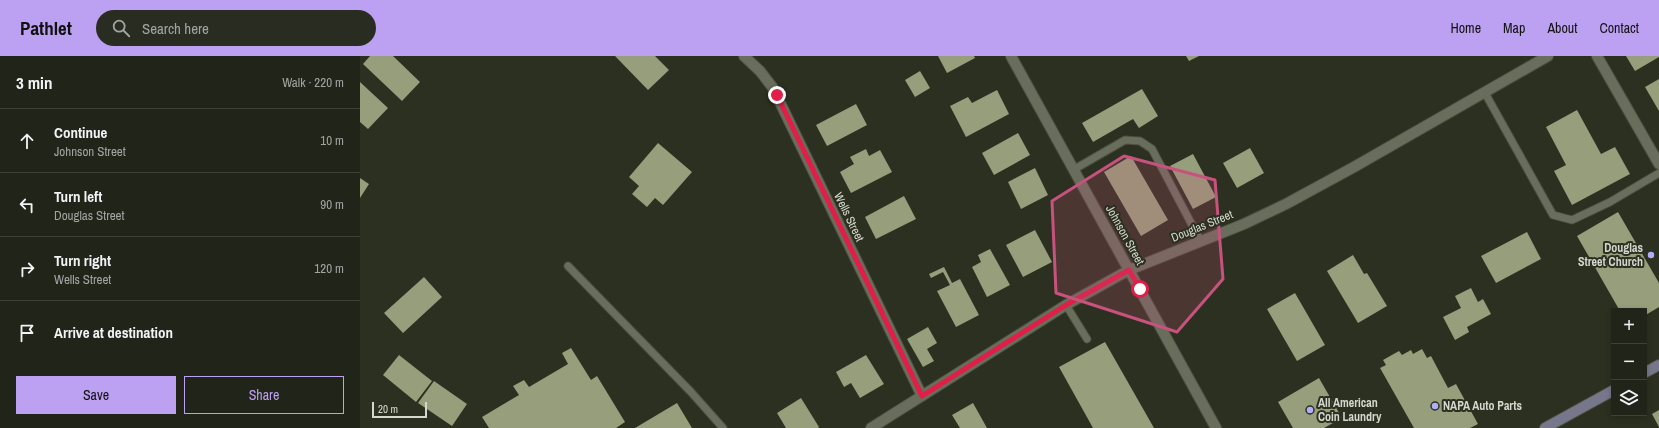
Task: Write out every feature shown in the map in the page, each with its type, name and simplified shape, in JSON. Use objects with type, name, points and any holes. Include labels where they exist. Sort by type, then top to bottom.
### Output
[{"type":"main road","points":[[1647,371],[1659,365]]},
{"type":"main road","points":[[1545,428],[1611,392]]},
{"type":"street","name":"Wells Street","points":[[744,56],[760,71],[773,88],[922,396]]},
{"type":"street","name":"Johnson Street","points":[[1011,56],[1216,428]]},
{"type":"street","name":"Douglas Street","points":[[871,428],[1066,305],[1129,270],[1201,242],[1265,214],[1320,186],[1548,56]]},
{"type":"street","points":[[1597,56],[1659,164]]},
{"type":"lane","points":[[1485,93],[1553,215],[1572,220],[1610,202],[1659,173]]},
{"type":"lane","points":[[1073,170],[1125,140],[1140,141],[1152,149],[1201,242]]},
{"type":"lane","points":[[568,266],[696,398],[723,428]]},
{"type":"lane","points":[[1066,305],[1087,339]]},
{"type":"highlighted area","points":[[1124,156],[1215,180],[1223,279],[1177,332],[1056,293],[1052,201]]},
{"type":"building","points":[[370,56],[393,56],[420,82],[402,101],[363,64]]},
{"type":"building","points":[[615,56],[655,56],[669,70],[648,90]]},
{"type":"building","points":[[938,56],[974,56],[975,58],[947,73]]},
{"type":"building","points":[[1186,56],[1199,56],[1189,61]]},
{"type":"building","points":[[1626,56],[1659,56],[1659,57],[1635,71]]},
{"type":"building","points":[[920,71],[930,88],[915,97],[905,80]]},
{"type":"building","points":[[1659,79],[1659,111],[1645,87]]},
{"type":"building","points":[[360,82],[388,108],[368,129],[360,122]]},
{"type":"building","points":[[1142,89],[1158,116],[1139,128],[1133,119],[1093,142],[1082,123]]},
{"type":"building","points":[[997,90],[1009,114],[966,137],[950,106],[968,97],[972,103]]},
{"type":"building","points":[[856,104],[867,125],[827,146],[816,125]]},
{"type":"building","points":[[1577,110],[1601,154],[1615,147],[1630,174],[1572,205],[1554,171],[1566,165],[1546,127]]},
{"type":"building","points":[[1018,133],[1030,155],[994,175],[982,153]]},
{"type":"building","points":[[658,143],[692,172],[663,205],[655,198],[647,207],[632,194],[639,186],[629,177]]},
{"type":"building","points":[[1250,148],[1264,173],[1237,188],[1223,163]]},
{"type":"building","points":[[866,149],[869,156],[880,150],[892,172],[851,193],[840,172],[854,164],[850,157]]},
{"type":"building","points":[[1193,154],[1216,197],[1193,209],[1170,166]]},
{"type":"building","points":[[1131,156],[1168,220],[1141,236],[1104,172]]},
{"type":"building","points":[[1035,168],[1048,195],[1021,209],[1008,182]]},
{"type":"building","points":[[360,178],[369,184],[360,198]]},
{"type":"building","points":[[904,196],[916,219],[876,239],[865,217]]},
{"type":"building","points":[[1618,212],[1659,283],[1659,307],[1647,314],[1647,308],[1618,308],[1577,236]]},
{"type":"building","points":[[1035,230],[1052,262],[1023,277],[1006,245]]},
{"type":"building","points":[[1527,232],[1541,259],[1496,283],[1481,256]]},
{"type":"building","points":[[990,249],[1010,285],[987,297],[972,267],[981,262],[978,255]]},
{"type":"building","points":[[1353,255],[1364,274],[1367,273],[1387,306],[1358,323],[1327,271]]},
{"type":"building","points":[[944,267],[952,283],[960,279],[979,315],[956,327],[937,291],[950,285],[943,272],[931,278],[929,274]]},
{"type":"building","points":[[424,277],[442,297],[403,333],[384,313]]},
{"type":"building","points":[[1471,288],[1478,302],[1483,299],[1491,314],[1467,327],[1469,332],[1455,340],[1443,317],[1461,308],[1455,296]]},
{"type":"building","points":[[1295,293],[1325,345],[1297,361],[1267,309]]},
{"type":"building","points":[[928,327],[937,343],[927,349],[934,361],[923,367],[907,339]]},
{"type":"building","points":[[1105,342],[1154,428],[1093,428],[1059,367]]},
{"type":"building","points":[[571,348],[591,380],[597,376],[625,422],[616,428],[489,428],[482,417],[519,395],[513,386],[524,380],[529,387],[568,364],[562,353]]},
{"type":"building","name":"NAPA Auto Parts","points":[[1422,349],[1427,358],[1431,356],[1448,388],[1456,384],[1478,424],[1470,428],[1414,428],[1380,368],[1386,365],[1383,360],[1399,351],[1402,355],[1411,350],[1413,354]]},
{"type":"building","points":[[399,355],[432,381],[416,402],[383,375]]},
{"type":"building","points":[[866,355],[884,384],[860,398],[851,383],[844,387],[836,372]]},
{"type":"building","name":"All American Coin Laundry","points":[[1319,378],[1342,418],[1324,428],[1293,428],[1278,402]]},
{"type":"building","points":[[434,381],[467,404],[452,426],[418,403]]},
{"type":"building","points":[[801,398],[819,427],[818,428],[786,428],[777,413]]},
{"type":"building","points":[[677,403],[692,428],[635,428]]},
{"type":"building","points":[[973,403],[987,428],[960,428],[952,415]]},
{"type":"building","points":[[1659,410],[1659,427],[1652,414]]},
{"type":"place","name":"Douglas Street Church","points":[[1651,255]]},
{"type":"place","name":"NAPA Auto Parts","points":[[1435,406]]},
{"type":"place","name":"All American Coin Laundry","points":[[1310,410]]},
{"type":"route","points":[[777,95],[911,376],[922,396],[1111,278],[1129,270],[1140,289]]}]
